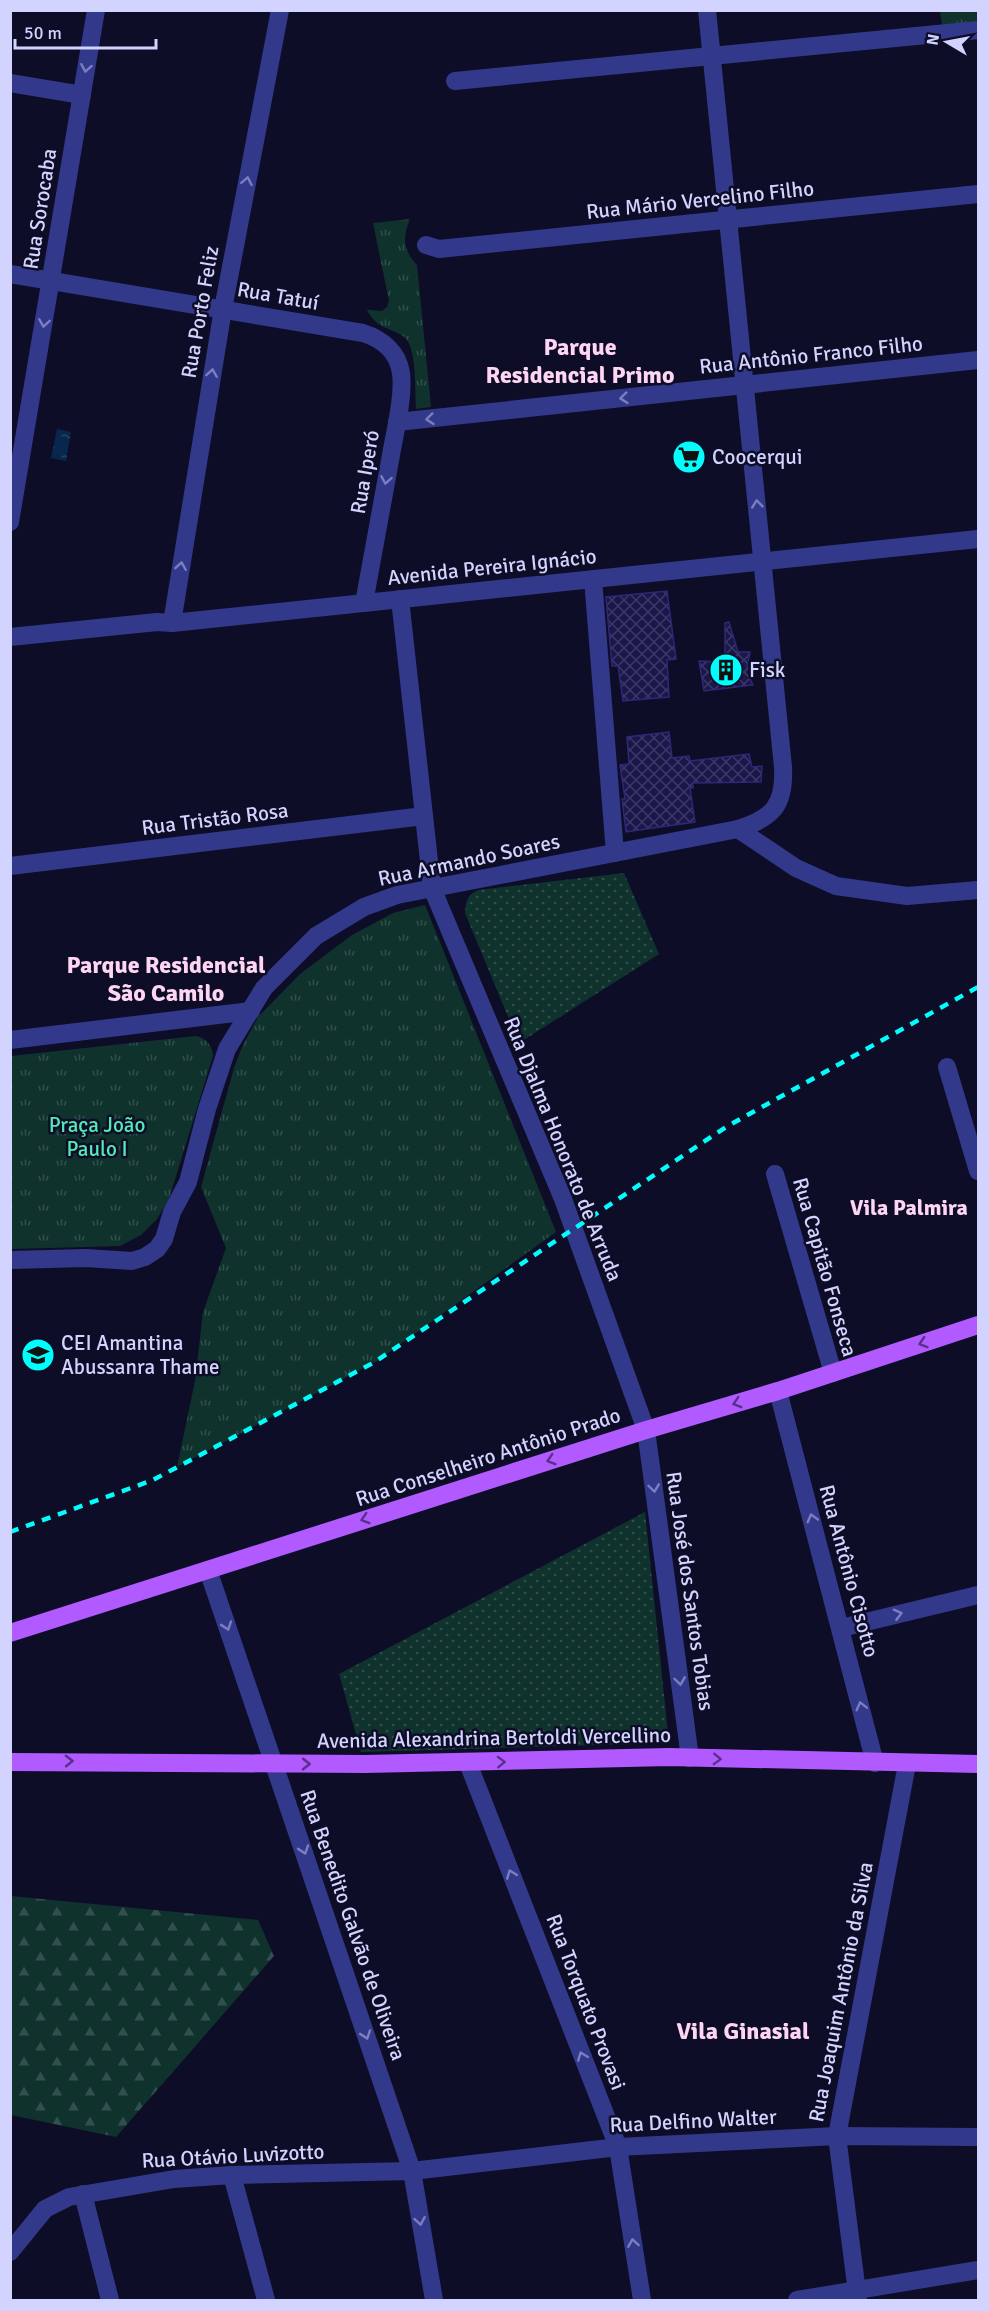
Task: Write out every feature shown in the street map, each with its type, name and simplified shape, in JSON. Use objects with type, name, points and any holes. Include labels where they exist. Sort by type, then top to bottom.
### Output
[{"type":"main road","name":"Rua Conselheiro Antônio Prado","points":[[10,1633],[646,1430],[778,1391],[978,1325]]},
{"type":"main road","name":"Avenida Alexandrina Bertoldi Vercellino","points":[[10,1762],[275,1764],[690,1758],[978,1764]]},
{"type":"street","name":"Rua Sorocaba","points":[[10,522],[15,470],[51,280],[96,10]]},
{"type":"street","name":"Rua Porto Feliz","points":[[172,623],[223,309],[280,10]]},
{"type":"street","points":[[707,10],[763,562]]},
{"type":"street","points":[[455,81],[978,30]]},
{"type":"street","points":[[10,83],[82,94]]},
{"type":"street","name":"Rua Mário Vercelino Filho","points":[[426,245],[439,249],[978,194]]},
{"type":"street","name":"Rua Tatuí","points":[[10,274],[363,333],[384,342],[392,350]]},
{"type":"street","name":"Rua Iperó","points":[[364,603],[397,422],[401,374],[392,350]]},
{"type":"street","name":"Rua Antônio Franco Filho","points":[[397,422],[978,360]]},
{"type":"street","name":"Avenida Pereira Ignácio","points":[[10,637],[157,622],[172,623],[978,539]]},
{"type":"street","name":"Rua Armando Soares","points":[[10,1260],[86,1258],[132,1261],[152,1253],[161,1244],[172,1212],[188,1182],[207,1109],[227,1048],[265,987],[316,936],[364,907],[397,895],[738,829],[756,823],[769,814],[781,798],[784,784],[763,562]]},
{"type":"street","points":[[593,579],[615,853]]},
{"type":"street","name":"Rua Djalma Honorato de Arruda","points":[[400,599],[432,888],[563,1199],[646,1430]]},
{"type":"street","name":"Rua Tristão Rosa","points":[[10,866],[424,816]]},
{"type":"street","points":[[738,829],[796,868],[836,886],[908,896],[978,890]]},
{"type":"street","points":[[10,1040],[251,1011]]},
{"type":"street","points":[[947,1067],[978,1171]]},
{"type":"street","name":"Rua Capitão Fonseca","points":[[774,1174],[833,1373]]},
{"type":"street","name":"Rua Antônio Cisotto","points":[[778,1391],[875,1763]]},
{"type":"street","name":"Rua José dos Santos Tobias","points":[[646,1430],[690,1758]]},
{"type":"street","name":"Rua Benedito Galvão de Oliveira","points":[[208,1570],[412,2171],[434,2301]]},
{"type":"street","points":[[841,1628],[978,1595]]},
{"type":"street","name":"Rua Torquato Provasi","points":[[468,1762],[618,2147],[642,2301]]},
{"type":"street","name":"Rua Joaquim Antônio da Silva","points":[[857,2295],[837,2136],[907,1764]]},
{"type":"street","name":"Rua Delfino Walter","points":[[412,2171],[618,2147],[837,2136],[978,2137]]},
{"type":"street","name":"Rua Otávio Luvizotto","points":[[10,2252],[45,2209],[69,2197],[83,2194],[174,2179],[232,2175],[412,2171]]},
{"type":"street","points":[[232,2175],[266,2301]]},
{"type":"street","points":[[83,2194],[110,2301]]},
{"type":"street","points":[[796,2301],[857,2295],[978,2270]]},
{"type":"green space","points":[[940,11],[978,11],[978,20],[942,25]]},
{"type":"green space","points":[[410,219],[405,244],[417,265],[431,407],[416,409],[413,360],[408,342],[398,333],[379,325],[367,310],[382,311],[387,307],[389,301],[373,223]]},
{"type":"green space","points":[[624,873],[659,954],[519,1043],[465,913],[469,896],[478,890]]},
{"type":"green space","points":[[425,905],[556,1232],[377,1361],[177,1467],[195,1381],[203,1312],[226,1248],[201,1187],[242,1047],[258,1017],[300,974],[352,935],[393,913]]},
{"type":"green space","name":"Praça João Paulo I","points":[[196,1036],[208,1043],[213,1056],[169,1199],[157,1219],[141,1235],[120,1246],[11,1249],[11,1056]]},
{"type":"green space","points":[[645,1512],[669,1743],[361,1752],[339,1674]]},
{"type":"green space","points":[[11,1896],[258,1920],[274,1956],[116,2137],[11,2115]]},
{"type":"water","points":[[57,429],[71,432],[66,461],[51,458]]},
{"type":"building","points":[[667,591],[676,659],[667,660],[669,697],[623,701],[618,666],[612,666],[606,597]]},
{"type":"building","name":"Fisk","points":[[729,622],[738,652],[750,652],[747,667],[754,672],[749,677],[753,685],[704,691],[699,661],[725,662],[725,623]]},
{"type":"building","points":[[669,732],[672,758],[689,756],[690,761],[749,754],[752,767],[762,766],[761,782],[693,783],[693,788],[690,788],[695,822],[626,832],[622,799],[625,799],[620,765],[629,764],[627,737]]},
{"type":"railway","points":[[10,1532],[153,1480],[373,1363],[726,1127],[978,987]]},
{"type":"place","name":"Coocerqui","points":[[689,457]]},
{"type":"place","name":"Fisk","points":[[726,670]]},
{"type":"place","name":"CEI Amantina Abussanra Thame","points":[[38,1355]]},
{"type":"district","name":"Parque Residencial Primo","points":[[580,361]]},
{"type":"district","name":"Parque Residencial São Camilo","points":[[166,979]]},
{"type":"district","name":"Vila Palmira","points":[[909,1207]]},
{"type":"district","name":"Vila Ginasial","points":[[743,2031]]}]
